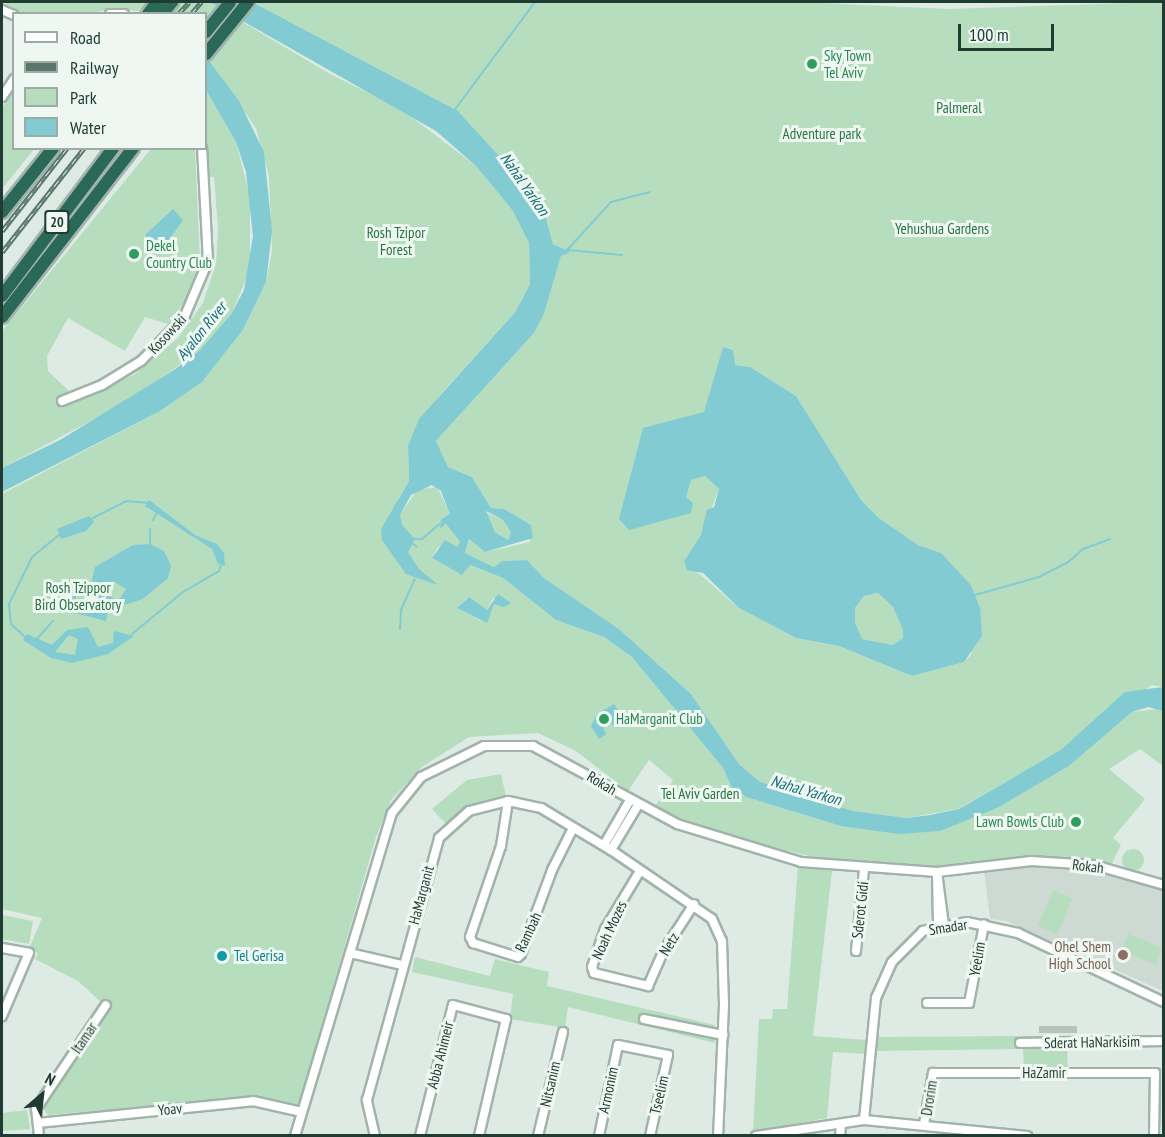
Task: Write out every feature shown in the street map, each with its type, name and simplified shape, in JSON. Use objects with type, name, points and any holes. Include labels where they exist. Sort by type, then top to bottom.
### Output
[{"type":"highway","points":[[207,31],[230,2]]},
{"type":"highway","points":[[207,53],[248,2]]},
{"type":"highway","points":[[227,26],[258,2]]},
{"type":"highway","points":[[2,212],[50,150]]},
{"type":"highway","name":"20","points":[[2,296],[112,150]]},
{"type":"highway","points":[[2,317],[131,150]]},
{"type":"street","points":[[2,98],[12,82]]},
{"type":"street","name":"Kosowski","points":[[62,401],[102,385],[141,361],[184,318],[208,261],[202,150]]},
{"type":"street","name":"Rokah","points":[[295,1136],[392,813],[413,783],[436,768],[484,746],[527,744],[558,756],[638,805],[677,824],[762,852],[864,870],[937,872],[1031,861],[1094,865],[1164,885]]},
{"type":"street","points":[[608,848],[630,800]]},
{"type":"street","name":"HaMarganit","points":[[375,1136],[367,1100],[402,965],[439,838],[469,811],[508,801],[541,808],[608,848],[640,871],[694,904],[712,919],[722,941],[723,1035],[718,1136]]},
{"type":"street","name":"Rambah","points":[[508,801],[501,846],[470,937],[473,943],[518,957],[521,954],[552,870],[573,828]]},
{"type":"street","points":[[608,848],[638,805]]},
{"type":"street","name":"Sderot Gidi","points":[[856,951],[864,870]]},
{"type":"street","name":"Noah Mozes","points":[[640,871],[605,929],[592,968],[594,973],[648,986]]},
{"type":"street","points":[[937,872],[941,925]]},
{"type":"street","name":"Netz","points":[[648,986],[663,952],[694,904]]},
{"type":"street","name":"Smadar","points":[[864,1120],[876,998],[892,962],[911,939],[941,925],[984,924],[1018,933],[1164,1002]]},
{"type":"street","name":"Yeelim","points":[[927,1003],[969,1003],[984,924]]},
{"type":"street","points":[[2,948],[29,953],[2,1016]]},
{"type":"street","points":[[350,953],[402,965]]},
{"type":"street","name":"Itamar","points":[[39,1136],[36,1109],[106,1005]]},
{"type":"street","name":"Abba Ahimeir","points":[[420,1136],[453,1005],[506,1018],[479,1136]]},
{"type":"street","points":[[644,1019],[723,1035]]},
{"type":"street","name":"Nitsanim","points":[[538,1136],[563,1032]]},
{"type":"street","name":"Sderat HaNarkisim","points":[[1020,1042],[1164,1041]]},
{"type":"street","name":"Tseelim","points":[[618,1045],[668,1055],[650,1136]]},
{"type":"street","name":"Armonim","points":[[599,1136],[618,1045]]},
{"type":"street","name":"HaZamir","points":[[933,1073],[1155,1074],[1154,1136]]},
{"type":"street","name":"Drorim","points":[[924,1124],[933,1073]]},
{"type":"street","name":"Yoav","points":[[38,1123],[253,1101],[302,1112]]},
{"type":"street","points":[[756,1136],[864,1120],[924,1124],[1027,1136]]},
{"type":"street","points":[[840,1136],[841,1124]]},
{"type":"shaded area","name":"Ohel Shem High School","points":[[1032,864],[1102,868],[1163,888],[1163,991],[1006,921],[990,919],[984,870]]},
{"type":"green space","points":[[2,2],[144,2],[151,12],[117,8],[97,12],[22,12]]},
{"type":"green space","points":[[162,2],[209,2],[330,74],[401,109],[476,166],[513,211],[529,243],[530,284],[516,311],[439,396],[408,446],[409,481],[397,501],[400,515],[417,490],[437,487],[451,515],[443,517],[440,529],[446,524],[460,542],[457,547],[438,547],[432,558],[462,575],[469,565],[503,578],[556,620],[604,637],[632,657],[723,768],[732,788],[746,797],[841,826],[997,808],[1069,766],[1132,712],[1158,709],[1163,711],[1163,766],[1140,749],[1109,769],[1145,799],[1113,838],[1121,845],[1112,863],[1030,855],[927,869],[831,861],[708,832],[653,809],[673,780],[649,760],[628,791],[576,751],[538,733],[469,737],[422,767],[391,800],[376,837],[299,1105],[231,1099],[48,1115],[44,1109],[103,1004],[78,981],[35,959],[38,953],[29,949],[42,918],[2,909],[2,494],[160,411],[202,382],[243,330],[266,282],[272,251],[269,176],[256,128],[207,58],[207,12],[171,12]],"holes":[[[467,598],[487,610],[493,598],[511,604],[494,604],[481,621],[458,608]]]},
{"type":"green space","name":"Yehushua Gardens","points":[[252,2],[800,2],[947,9],[1163,2],[1163,687],[1152,685],[1062,749],[958,809],[907,818],[853,811],[760,782],[739,764],[691,694],[619,629],[544,578],[527,560],[502,561],[494,567],[465,553],[469,539],[485,552],[530,542],[531,525],[504,509],[491,508],[472,477],[448,467],[436,441],[534,333],[544,314],[561,256],[569,252],[553,244],[545,215],[511,169],[458,111]],"holes":[[[723,347],[733,350],[734,365],[750,367],[796,396],[861,500],[879,518],[918,545],[940,553],[971,585],[980,608],[971,655],[964,662],[912,676],[839,646],[796,638],[739,608],[684,561],[701,536],[719,489],[705,476],[691,480],[686,497]]]},
{"type":"green space","points":[[12,91],[12,150],[33,150],[2,189],[2,108]]},
{"type":"green space","points":[[207,92],[236,142],[250,197],[250,269],[232,313],[200,350],[132,399],[2,468],[2,331],[150,150],[195,150],[200,260],[188,296],[174,317],[179,321],[168,324],[145,317],[125,351],[68,318],[47,356],[48,371],[71,393],[98,393],[135,374],[178,338],[203,303],[216,264],[218,229],[214,177],[207,176]]},
{"type":"green space","points":[[485,512],[503,520],[511,532],[508,540],[495,532]]},
{"type":"green space","points":[[878,593],[893,607],[903,630],[903,638],[893,645],[862,639],[855,622],[855,608],[864,596]]},
{"type":"green space","points":[[501,774],[506,797],[467,807],[448,826],[432,809],[467,780]]},
{"type":"green space","points":[[1133,849],[1143,856],[1144,860],[1137,870],[1133,871],[1123,864],[1122,860],[1129,850]]},
{"type":"green space","points":[[798,866],[832,871],[813,1036],[867,1040],[866,1054],[833,1052],[827,1118],[753,1132],[759,1019],[772,1019],[773,1009],[787,1009]]},
{"type":"green space","points":[[1053,890],[1072,898],[1057,934],[1038,926]]},
{"type":"green space","points":[[2,915],[33,921],[29,944],[2,939]]},
{"type":"green space","points":[[1128,934],[1162,948],[1156,965],[1121,951]]},
{"type":"green space","points":[[415,957],[490,976],[495,959],[549,972],[547,986],[715,1025],[715,1043],[568,1007],[565,1028],[510,1019],[513,994],[412,972]]},
{"type":"green space","points":[[1163,1035],[1163,1045],[1067,1046],[1068,1072],[1024,1072],[1023,1049],[874,1051],[875,1037]]},
{"type":"green space","points":[[27,1110],[30,1129],[2,1131],[2,1113]]},
{"type":"water","points":[[209,2],[252,2],[458,111],[511,169],[545,215],[553,244],[570,252],[561,256],[544,314],[534,333],[436,441],[448,467],[472,477],[491,508],[504,509],[531,525],[533,538],[485,552],[469,539],[465,553],[494,567],[502,561],[527,560],[544,578],[619,629],[691,694],[739,764],[760,782],[853,811],[907,818],[959,809],[1062,749],[1125,692],[1163,687],[1163,711],[1148,707],[1132,712],[1069,766],[997,808],[940,831],[899,834],[841,826],[746,797],[732,788],[723,768],[632,657],[604,637],[556,620],[503,578],[470,565],[462,575],[432,558],[445,540],[457,547],[460,542],[446,524],[440,529],[441,519],[450,514],[441,491],[432,485],[411,495],[400,515],[402,525],[415,539],[408,552],[419,569],[438,585],[406,574],[382,540],[381,529],[409,481],[408,446],[419,419],[516,311],[530,284],[529,243],[513,211],[476,166],[436,131]],"holes":[[[486,511],[503,520],[511,532],[508,540],[495,532]]]},
{"type":"water","points":[[207,58],[239,101],[264,152],[272,231],[266,282],[243,330],[202,382],[160,411],[2,492],[2,468],[60,440],[174,370],[200,350],[232,313],[244,290],[253,236],[246,172],[236,142],[207,92]]},
{"type":"water","points":[[173,209],[183,220],[161,251],[145,235]]},
{"type":"water","points":[[723,347],[733,350],[735,365],[750,367],[796,396],[861,500],[879,518],[918,545],[941,553],[971,585],[980,608],[982,636],[964,662],[912,676],[839,646],[796,638],[739,608],[703,573],[687,570],[684,561],[701,535],[707,510],[714,507],[719,489],[705,476],[691,480],[686,497],[693,503],[691,513],[629,530],[619,519],[643,428],[704,412]],"holes":[[[878,593],[893,607],[903,630],[903,638],[893,645],[862,639],[855,622],[855,608],[864,596]]]},
{"type":"water","points":[[149,500],[195,535],[217,544],[224,553],[225,566],[218,564],[212,549],[145,506]]},
{"type":"water","points":[[89,516],[94,522],[86,531],[61,539],[57,529]]},
{"type":"water","points":[[150,544],[164,551],[171,566],[168,578],[143,599],[108,610],[106,621],[63,610],[71,582],[76,583],[76,600],[88,599],[95,567],[133,545]],"holes":[[[113,581],[126,589],[118,602],[105,592]]]},
{"type":"water","points":[[498,594],[511,603],[504,607],[494,604],[487,623],[457,608],[469,597],[487,610]]},
{"type":"water","points":[[88,627],[98,647],[113,643],[114,631],[134,636],[108,654],[72,663],[51,658],[23,640],[27,634],[52,645],[67,630]],"holes":[[[69,635],[78,639],[75,655],[55,652]]]},
{"type":"water","points":[[614,704],[626,723],[618,728],[606,721],[602,724],[606,734],[599,739],[591,726],[597,714]]},
{"type":"building","points":[[1039,1026],[1077,1026],[1077,1033],[1039,1033]]},
{"type":"waterway","points":[[453,112],[535,2]]},
{"type":"waterway","points":[[567,250],[611,202],[650,192]]},
{"type":"waterway","points":[[568,250],[622,255]]},
{"type":"waterway","points":[[91,519],[126,501],[147,503]]},
{"type":"waterway","points":[[153,520],[157,513]]},
{"type":"waterway","points":[[415,539],[422,539],[439,524]]},
{"type":"waterway","points":[[150,529],[150,544]]},
{"type":"waterway","points":[[25,637],[11,624],[9,604],[32,557],[60,534]]},
{"type":"waterway","points":[[975,595],[1039,577],[1067,563],[1083,549],[1110,539]]},
{"type":"waterway","points":[[412,543],[417,547]]},
{"type":"waterway","points":[[132,634],[183,592],[219,571],[221,565]]},
{"type":"waterway","points":[[400,629],[401,610],[415,579]]},
{"type":"waterway","points":[[35,641],[53,621]]},
{"type":"railway","points":[[180,12],[189,2]]},
{"type":"railway","points":[[193,12],[201,2]]},
{"type":"railway","points":[[2,231],[65,150]]},
{"type":"railway","points":[[2,252],[82,150]]},
{"type":"place","name":"Sky Town Tel Aviv","points":[[812,64]]},
{"type":"place","name":"Dekel Country Club","points":[[134,254]]},
{"type":"place","name":"HaMarganit Club","points":[[604,719]]},
{"type":"place","name":"Lawn Bowls Club","points":[[1076,822]]},
{"type":"place","name":"Ohel Shem High School","points":[[1123,955]]},
{"type":"place","name":"Tel Gerisa","points":[[222,956]]},
{"type":"park label","name":"Palmeral","points":[[959,108]]},
{"type":"park label","name":"Adventure park","points":[[822,134]]},
{"type":"park label","name":"Rosh Tzipor Forest","points":[[396,240]]},
{"type":"park label","name":"Rosh Tzippor Bird Observatory","points":[[78,596]]},
{"type":"park label","name":"Tel Aviv Garden","points":[[700,794]]},
{"type":"water label","name":"Nahal Yarkon","points":[[525,184]]},
{"type":"water label","name":"Ayalon River","points":[[201,331]]},
{"type":"water label","name":"Nahal Yarkon","points":[[806,790]]}]
